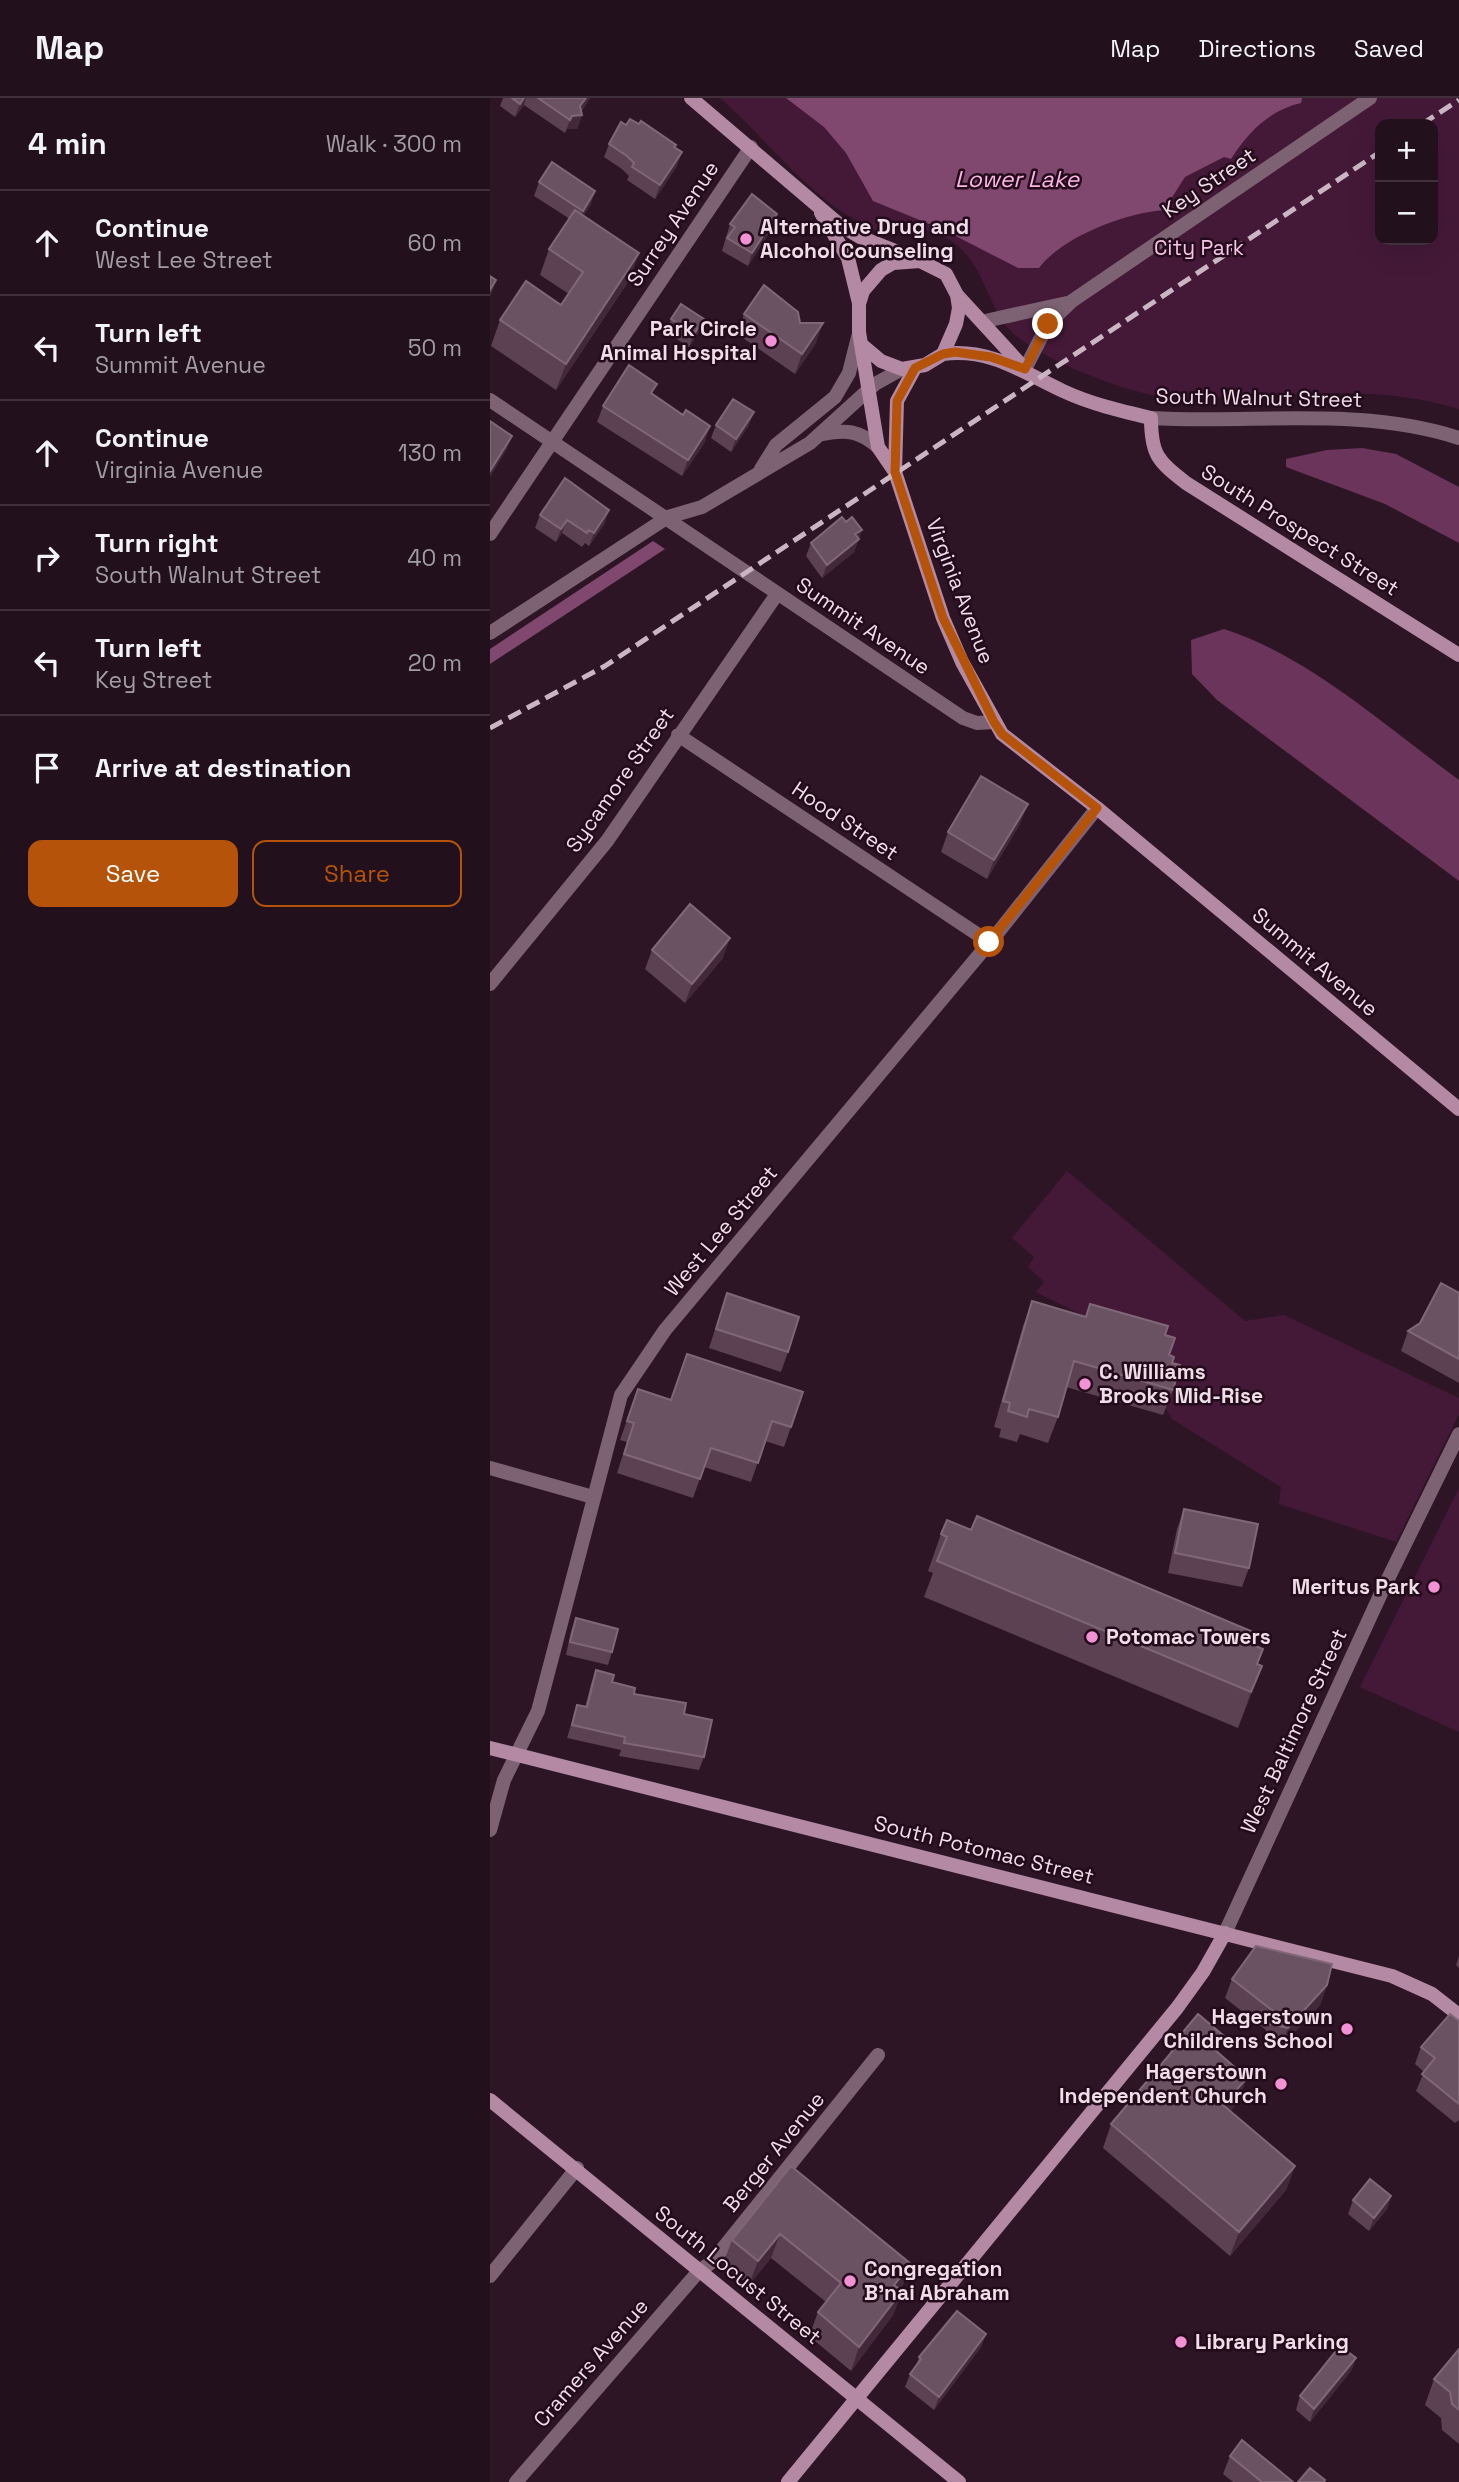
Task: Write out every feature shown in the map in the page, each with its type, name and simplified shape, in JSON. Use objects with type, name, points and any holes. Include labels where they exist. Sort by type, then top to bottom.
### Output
[{"type":"main road","points":[[691,98],[751,147],[818,209],[860,237],[946,274],[957,295],[956,324],[943,354],[908,368],[881,361],[861,339],[859,304],[848,258],[818,209]]},
{"type":"main road","points":[[859,304],[870,279],[881,270],[893,263],[920,261]]},
{"type":"main road","name":"South Walnut Street","points":[[957,295],[985,321],[1025,369]]},
{"type":"main road","name":"Virginia Avenue","points":[[861,339],[878,447],[895,472],[943,618],[994,722]]},
{"type":"main road","name":"South Walnut Street","points":[[943,354],[971,353],[1025,369],[1087,401],[1151,418]]},
{"type":"main road","name":"Virginia Avenue","points":[[895,472],[897,401],[908,368]]},
{"type":"main road","name":"South Prospect Street","points":[[1151,418],[1151,444],[1156,456],[1186,483],[1459,655]]},
{"type":"main road","name":"Summit Avenue","points":[[994,722],[1002,734],[1097,808],[1459,1109]]},
{"type":"main road","name":"South Potomac Street","points":[[490,1748],[1392,1976],[1432,1994],[1459,2014]]},
{"type":"main road","points":[[788,2482],[1177,2008],[1203,1972],[1225,1933]]},
{"type":"main road","name":"South Locust Street","points":[[490,2100],[577,2168],[958,2482]]},
{"type":"street","name":"Key Street","points":[[1025,369],[1048,324],[1072,301],[1370,98]]},
{"type":"street","name":"Surrey Avenue","points":[[490,534],[751,147]]},
{"type":"street","name":"Key Street","points":[[985,321],[1072,301]]},
{"type":"street","points":[[761,469],[776,445],[835,397],[849,373],[861,339]]},
{"type":"street","points":[[490,633],[668,517],[702,507],[761,469],[773,466],[821,434],[868,389],[908,368]]},
{"type":"street","name":"Summit Avenue","points":[[490,400],[668,517],[777,594],[963,718],[977,723],[994,722]]},
{"type":"street","name":"South Walnut Street","points":[[1151,418],[1358,419],[1417,426],[1459,438]]},
{"type":"street","points":[[821,434],[840,430],[856,432],[878,447]]},
{"type":"street","name":"Sycamore Street","points":[[490,984],[607,841],[777,594]]},
{"type":"street","name":"Hood Street","points":[[678,735],[989,942]]},
{"type":"street","name":"West Lee Street","points":[[490,1830],[504,1780],[538,1711],[621,1395],[639,1364],[1097,808]]},
{"type":"street","name":"West Baltimore Street","points":[[1225,1933],[1383,1589],[1459,1434]]},
{"type":"street","points":[[490,1468],[593,1497]]},
{"type":"street","name":"Berger Avenue","points":[[699,2271],[712,2262],[878,2054]]},
{"type":"street","points":[[490,2276],[577,2168]]},
{"type":"street","name":"Cramers Avenue","points":[[516,2482],[699,2271]]},
{"type":"green space","name":"City Park","points":[[720,98],[1459,98],[1459,409],[1379,394],[1164,397],[1117,385],[1072,368],[1030,346],[1014,334],[1003,322],[970,259],[953,242],[940,235],[919,230],[904,229],[882,233],[839,210],[804,181]]},
{"type":"green space","points":[[1067,1171],[1245,1321],[1284,1315],[1459,1398],[1459,1414],[1396,1542],[1279,1504],[1281,1487],[1172,1419],[1161,1401],[1167,1344],[1084,1316],[1036,1292],[1044,1282],[1028,1267],[1034,1257],[1012,1238]]},
{"type":"green space","name":"Meritus Park","points":[[1459,1488],[1459,1732],[1360,1687]]},
{"type":"shaded area","points":[[1362,448],[1396,454],[1459,487],[1459,543],[1385,504],[1286,467],[1286,459],[1327,450]]},
{"type":"shaded area","points":[[1224,629],[1256,641],[1317,675],[1459,780],[1459,881],[1217,700],[1192,674],[1191,640]]},
{"type":"water","name":"Lower Lake","points":[[786,98],[1302,98],[1301,103],[1279,111],[1261,123],[1231,159],[1224,157],[1185,177],[1164,210],[1131,216],[1095,228],[1063,246],[1039,268],[1018,268],[944,230],[873,201],[846,153],[824,127]]},
{"type":"water","points":[[653,541],[665,549],[490,664],[490,649]]},
{"type":"building","points":[[512,98],[524,98],[520,104]]},
{"type":"building","points":[[538,98],[586,98],[580,106],[582,115],[572,116],[570,120]]},
{"type":"building","points":[[630,119],[639,124],[641,121],[682,152],[660,185],[632,167],[634,163],[627,156],[609,144],[621,122],[626,125]]},
{"type":"building","points":[[552,162],[595,191],[583,211],[539,182]]},
{"type":"building","points":[[752,194],[777,214],[752,253],[727,238],[735,227],[730,224]]},
{"type":"building","points":[[575,210],[639,253],[566,364],[500,320],[526,281],[561,305],[583,272],[549,249]]},
{"type":"building","points":[[490,276],[496,280],[490,290]]},
{"type":"building","points":[[764,285],[798,312],[800,323],[823,323],[802,354],[744,314]]},
{"type":"building","points":[[681,304],[704,319],[694,334],[671,319]]},
{"type":"building","points":[[629,365],[657,384],[651,393],[683,415],[686,410],[710,426],[688,460],[603,406]]},
{"type":"building","points":[[733,399],[754,412],[736,439],[716,425]]},
{"type":"building","points":[[490,421],[512,436],[490,471]]},
{"type":"building","points":[[565,478],[609,510],[594,533],[589,530],[587,533],[567,520],[561,529],[540,515]]},
{"type":"building","points":[[842,517],[846,522],[852,517],[862,530],[855,534],[859,539],[827,565],[811,543]]},
{"type":"building","points":[[981,776],[1028,804],[994,860],[948,832]]},
{"type":"building","points":[[690,904],[730,938],[692,984],[652,950]]},
{"type":"building","points":[[1441,1283],[1459,1293],[1459,1359],[1408,1331],[1420,1323]]},
{"type":"building","points":[[727,1293],[799,1317],[788,1352],[716,1329]]},
{"type":"building","name":"C. Williams Brooks Mid‐Rise","points":[[1032,1301],[1086,1317],[1090,1304],[1168,1326],[1165,1335],[1175,1338],[1169,1355],[1174,1357],[1172,1363],[1180,1365],[1173,1390],[1074,1361],[1058,1417],[1029,1409],[1027,1417],[1008,1411],[1010,1403],[1003,1401]]},
{"type":"building","points":[[687,1354],[803,1392],[791,1427],[772,1421],[758,1463],[711,1448],[700,1479],[624,1454],[634,1423],[627,1421],[638,1389],[671,1400]]},
{"type":"building","points":[[1184,1509],[1258,1524],[1249,1568],[1175,1553]]},
{"type":"building","points":[[977,1516],[1258,1634],[1253,1645],[1263,1649],[1257,1664],[1262,1666],[1251,1692],[937,1561],[947,1537],[941,1534],[947,1520],[971,1530]]},
{"type":"building","points":[[576,1618],[618,1629],[612,1652],[570,1642]]},
{"type":"building","points":[[596,1670],[614,1675],[612,1682],[635,1688],[634,1694],[686,1703],[684,1714],[712,1720],[704,1757],[624,1743],[625,1737],[572,1725],[577,1705],[587,1707]]},
{"type":"building","points":[[1256,1946],[1332,1964],[1327,1985],[1288,2028],[1270,2024],[1273,2011],[1232,1979]]},
{"type":"building","points":[[1198,2014],[1224,2036],[1214,2049],[1247,2078],[1223,2105],[1295,2166],[1239,2232],[1111,2124],[1176,2047],[1173,2044]]},
{"type":"building","points":[[1450,2014],[1459,2021],[1459,2104],[1422,2074],[1435,2058],[1421,2047]]},
{"type":"building","points":[[791,2166],[911,2264],[894,2285],[902,2291],[859,2347],[818,2312],[841,2283],[780,2234],[758,2261],[732,2240]]},
{"type":"building","points":[[1370,2179],[1391,2196],[1374,2218],[1353,2200]]},
{"type":"building","points":[[957,2311],[986,2334],[939,2397],[910,2374],[921,2359],[919,2357]]},
{"type":"building","points":[[1340,2346],[1356,2358],[1314,2409],[1300,2396]]},
{"type":"building","points":[[1459,2349],[1459,2410],[1452,2404],[1450,2392],[1434,2379]]},
{"type":"building","points":[[1242,2440],[1293,2482],[1262,2482],[1230,2456]]},
{"type":"building","points":[[1310,2468],[1325,2480],[1324,2482],[1298,2482]]},
{"type":"railway","points":[[1430,119],[1459,100]]},
{"type":"railway","points":[[490,728],[605,666],[1375,155]]},
{"type":"place","name":"Alternative Drug and Alcohol Counseling","points":[[746,239]]},
{"type":"place","name":"Park Circle Animal Hospital","points":[[771,341]]},
{"type":"place","name":"C. Williams Brooks Mid‐Rise","points":[[1085,1384]]},
{"type":"place","name":"Meritus Park","points":[[1434,1587]]},
{"type":"place","name":"Potomac Towers","points":[[1092,1637]]},
{"type":"place","name":"Hagerstown Childrens School","points":[[1347,2029]]},
{"type":"place","name":"Hagerstown Independent Church","points":[[1281,2084]]},
{"type":"place","name":"Congregation B'nai Abraham","points":[[850,2281]]},
{"type":"place","name":"Library Parking","points":[[1181,2342]]},
{"type":"route","points":[[989,942],[1097,808],[1002,734],[980,699],[943,618],[895,472],[895,420],[897,401],[915,368],[943,354],[955,352],[991,357],[1025,369],[1033,348],[1048,324]]}]
